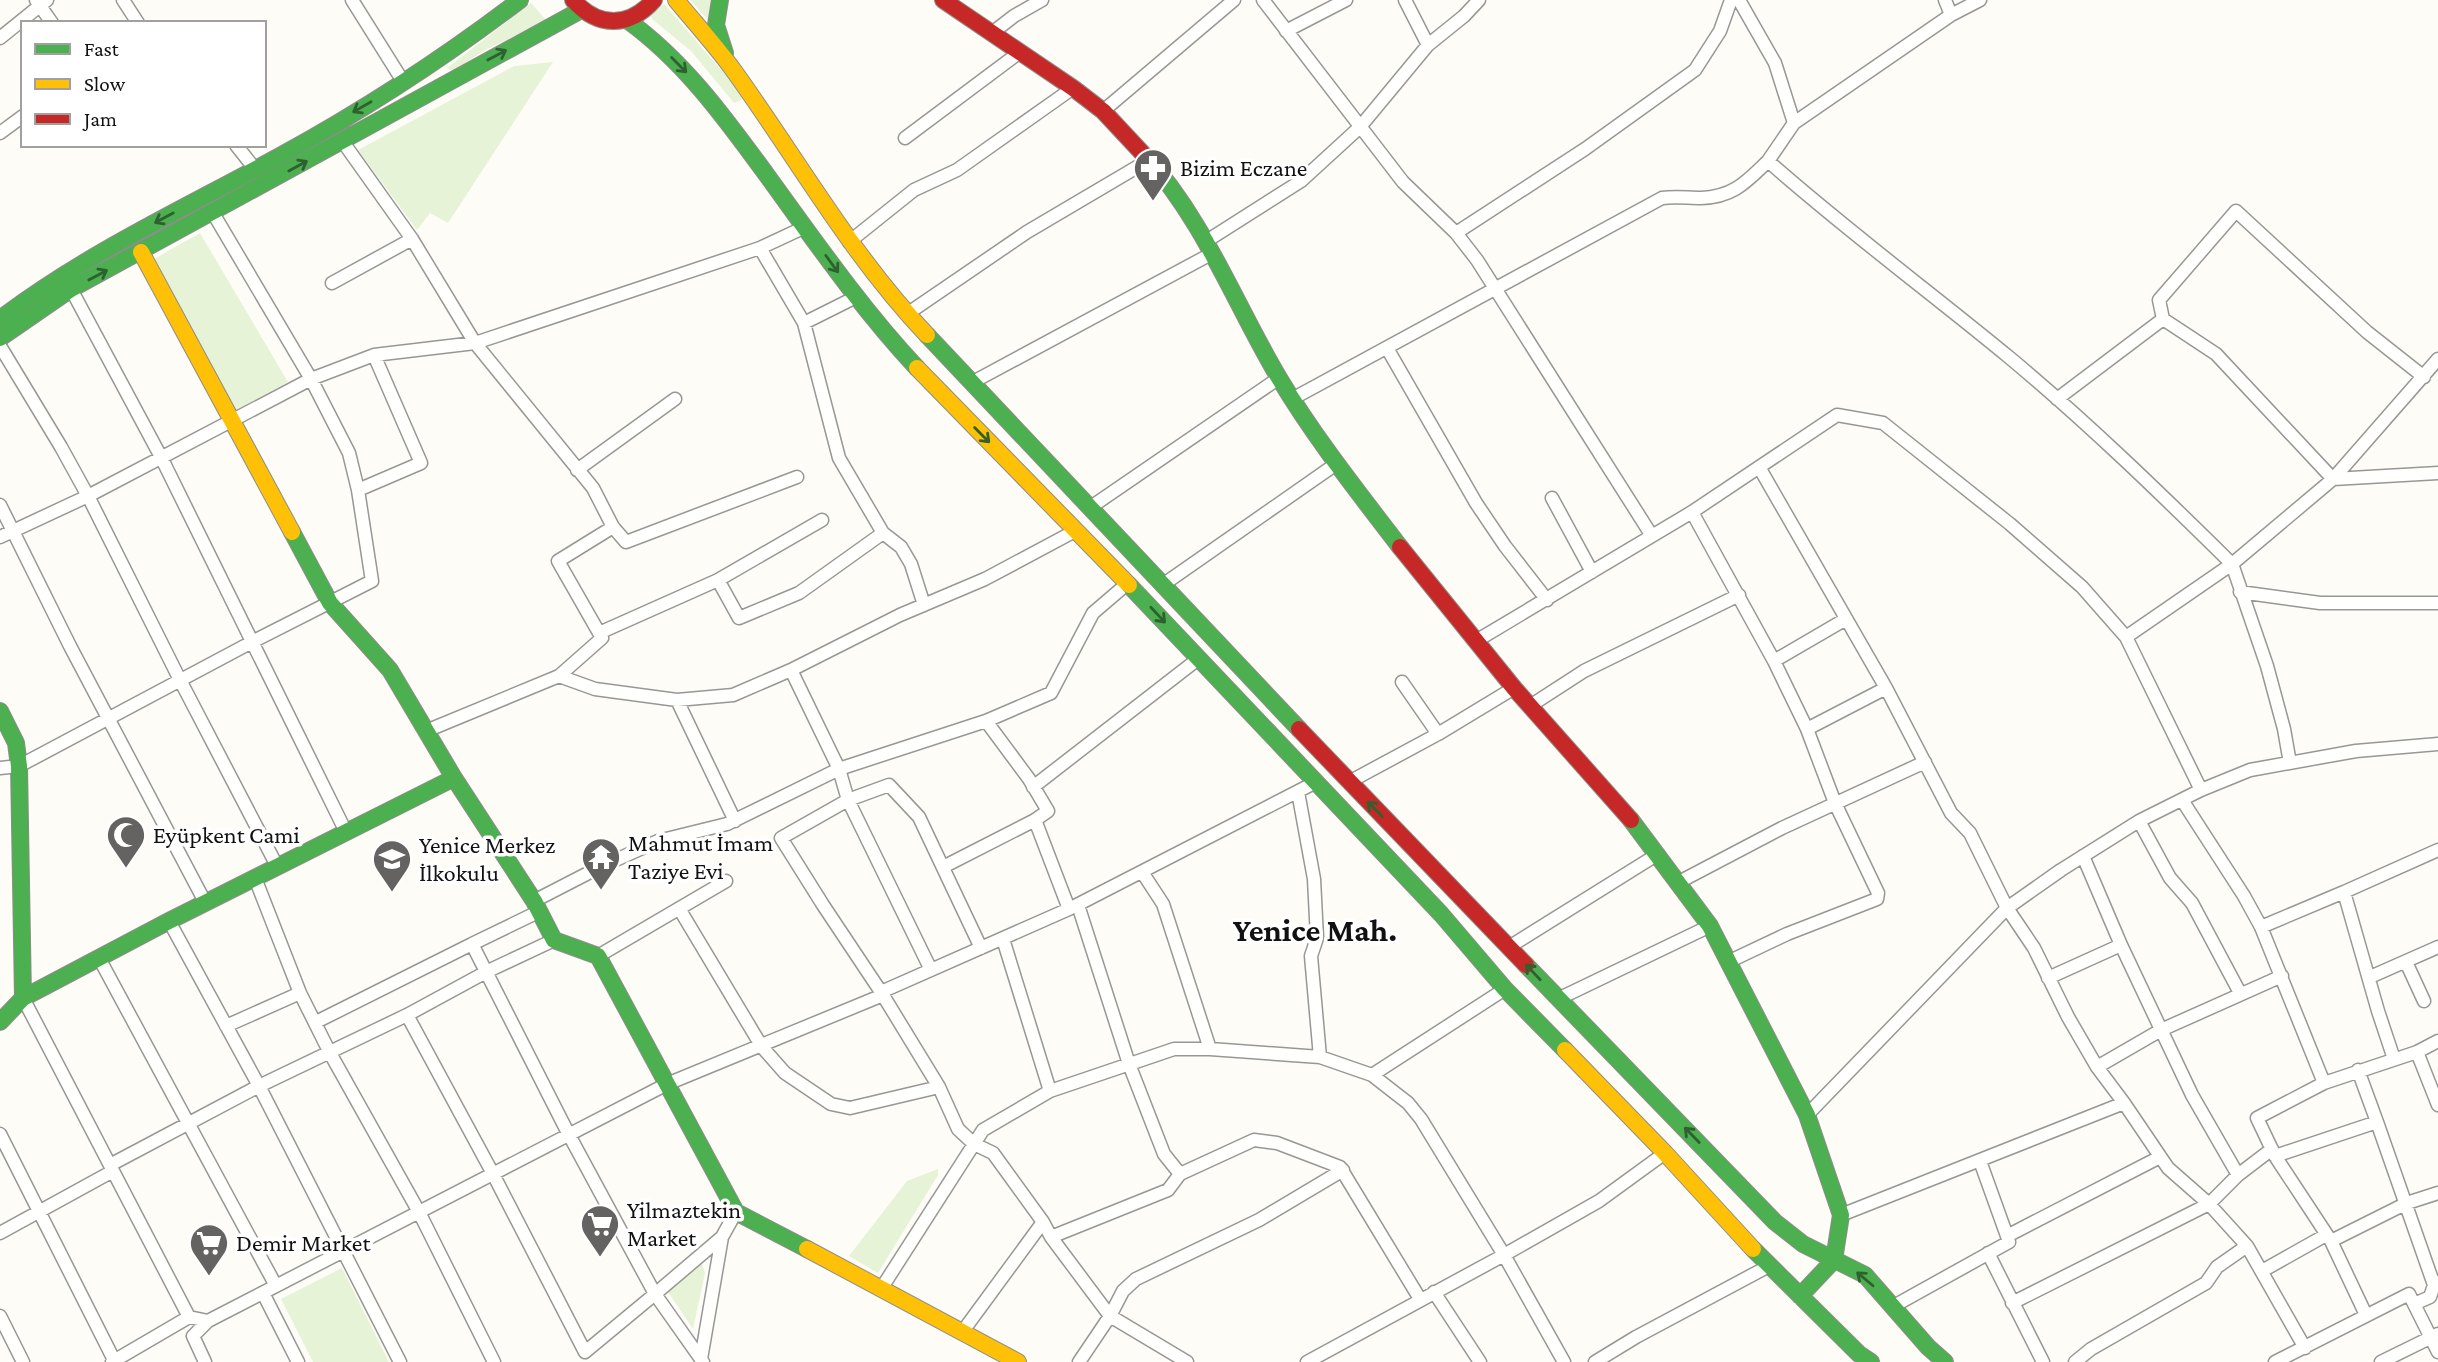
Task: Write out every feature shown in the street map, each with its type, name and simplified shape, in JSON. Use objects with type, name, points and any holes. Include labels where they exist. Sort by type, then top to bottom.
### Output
[{"type":"main road","points":[[0,319],[31,295],[84,261],[256,169],[404,83],[452,52],[520,0]]},
{"type":"main road","points":[[0,338],[71,289],[343,142],[577,5],[598,20],[618,22],[640,15],[654,0]]},
{"type":"main road","points":[[676,0],[733,69],[849,242],[907,314],[1349,782],[1776,1222],[1803,1244],[1865,1275],[1930,1354],[1945,1362]]},
{"type":"main road","points":[[720,0],[716,25],[720,42],[733,69]]},
{"type":"main road","points":[[943,0],[1103,111],[1170,184],[1279,378],[1336,464],[1423,578],[1658,854],[1710,926],[1807,1115],[1841,1215],[1834,1260],[1800,1296]]},
{"type":"main road","points":[[628,20],[685,71],[724,117],[856,297],[893,342],[958,412],[1128,583],[1441,914],[1505,989],[1665,1153],[1858,1359]]},
{"type":"main road","points":[[141,252],[330,603],[390,670],[454,778],[537,906],[554,940],[598,956],[736,1212],[1018,1362]]},
{"type":"main road","points":[[0,710],[16,743],[19,766],[13,1004]]},
{"type":"main road","points":[[0,1022],[13,1004],[205,902],[454,778]]},
{"type":"street","points":[[123,0],[137,21]]},
{"type":"street","points":[[352,0],[404,83]]},
{"type":"street","points":[[992,33],[1042,0]]},
{"type":"street","points":[[1103,111],[1234,0]]},
{"type":"street","points":[[1263,0],[1403,182],[1457,233],[1653,536]]},
{"type":"street","points":[[1286,31],[1346,0]]},
{"type":"street","points":[[1405,0],[1428,45]]},
{"type":"street","points":[[972,382],[1208,248],[1301,181],[1360,127],[1428,45],[1479,0]]},
{"type":"street","points":[[1457,233],[1585,149],[1695,70],[1720,31],[1731,0]]},
{"type":"street","points":[[1738,0],[1775,63],[1794,123]]},
{"type":"street","points":[[1945,0],[1951,15]]},
{"type":"street","points":[[1292,399],[1662,198],[1701,198],[1736,191],[1768,161],[1794,123],[1951,15],[1980,0]]},
{"type":"street","points":[[0,38],[41,2],[51,21]]},
{"type":"street","points":[[905,138],[1020,52]]},
{"type":"street","points":[[849,242],[914,190],[957,170],[1073,88]]},
{"type":"street","points":[[0,132],[21,117]]},
{"type":"street","points":[[343,142],[412,239],[475,343],[593,488],[613,527],[626,542],[797,477]]},
{"type":"street","points":[[238,147],[256,169]]},
{"type":"street","points":[[907,314],[1027,232],[1149,160]]},
{"type":"street","points":[[1768,161],[1821,208],[1999,349],[2057,399],[2117,452],[2232,564],[2267,666],[2290,763]]},
{"type":"street","points":[[2333,479],[2216,354],[2163,319],[2159,300],[2236,211],[2367,332],[2424,377]]},
{"type":"street","points":[[0,768],[19,766],[372,581],[358,490],[349,453],[311,379],[213,213]]},
{"type":"street","points":[[0,537],[88,496],[311,379],[374,355],[475,343],[760,248],[805,227]]},
{"type":"street","points":[[332,284],[412,239]]},
{"type":"street","points":[[760,248],[804,323],[839,458],[883,533],[901,547],[911,564],[924,605]]},
{"type":"street","points":[[71,289],[160,457],[346,832]]},
{"type":"street","points":[[804,323],[856,297]]},
{"type":"street","points":[[2057,399],[2163,319]]},
{"type":"street","points":[[0,346],[88,496],[276,866]]},
{"type":"street","points":[[1387,348],[1476,503],[1547,600]]},
{"type":"street","points":[[358,490],[421,463],[374,355]]},
{"type":"street","points":[[2126,637],[2232,564],[2333,479],[2438,359]]},
{"type":"street","points":[[1091,507],[1279,378]]},
{"type":"street","points":[[578,470],[675,399]]},
{"type":"street","points":[[1476,641],[1692,512],[1837,415],[1883,423],[2010,524],[2082,587],[2126,637],[2201,790]]},
{"type":"street","points":[[1164,584],[1336,464]]},
{"type":"street","points":[[1759,467],[1886,688],[1951,813],[1970,833],[2007,908],[2034,948],[2098,1067],[2168,1168],[2209,1204],[2247,1246],[2305,1348]]},
{"type":"street","points":[[2333,479],[2438,473]]},
{"type":"street","points":[[1552,498],[1592,572]]},
{"type":"street","points":[[0,505],[205,902]]},
{"type":"street","points":[[1692,512],[1774,661],[1807,729],[1835,803],[1878,893],[1877,899],[1787,934],[1730,961]]},
{"type":"street","points":[[599,633],[718,580],[822,520]]},
{"type":"street","points":[[426,731],[559,676],[601,638],[558,561],[613,527]]},
{"type":"street","points":[[559,676],[596,690],[677,700],[733,695],[985,579],[1075,531]]},
{"type":"street","points":[[718,580],[739,618],[799,593],[883,533]]},
{"type":"street","points":[[316,1022],[472,944],[600,867],[658,841],[735,821],[839,769],[986,721],[1051,693],[1093,613],[1128,583]]},
{"type":"street","points":[[2240,592],[2320,603],[2438,603]]},
{"type":"street","points":[[1530,706],[1584,671],[1739,595]]},
{"type":"street","points":[[1774,661],[1846,619]]},
{"type":"street","points":[[1033,787],[1198,659]]},
{"type":"street","points":[[791,670],[839,769],[848,800],[932,970]]},
{"type":"street","points":[[1402,682],[1438,734]]},
{"type":"street","points":[[1349,782],[1438,734],[1514,688]]},
{"type":"street","points":[[1807,729],[1886,688]]},
{"type":"street","points":[[677,700],[735,821]]},
{"type":"street","points":[[945,866],[1048,811],[986,721]]},
{"type":"street","points":[[1807,1115],[2007,908],[2139,821],[2250,769],[2356,751],[2438,744]]},
{"type":"street","points":[[1679,882],[1782,828],[1925,762]]},
{"type":"street","points":[[205,1362],[193,1336],[208,1321],[492,1172],[667,1084],[762,1047],[1074,907],[1316,782]]},
{"type":"street","points":[[981,948],[945,866],[919,817],[889,785],[848,800],[781,838],[939,1087],[958,1129],[974,1144],[993,1153],[1110,1316],[1187,1362]]},
{"type":"street","points":[[1298,792],[1314,879],[1317,938],[1311,956],[1320,1057]]},
{"type":"street","points":[[2182,800],[2244,896],[2260,927],[2324,1083]]},
{"type":"street","points":[[1035,820],[1074,907],[1164,1154],[1180,1174]]},
{"type":"street","points":[[2139,821],[2170,878],[2192,903],[2240,993]]},
{"type":"street","points":[[2260,927],[2438,850]]},
{"type":"street","points":[[1509,947],[1658,854]]},
{"type":"street","points":[[2083,856],[2121,945],[2192,1095],[2238,1175]]},
{"type":"street","points":[[1142,872],[1163,904],[1210,1049]]},
{"type":"street","points":[[255,878],[300,993],[330,1053],[419,1212],[494,1362]]},
{"type":"street","points":[[598,956],[726,881]]},
{"type":"street","points":[[2344,892],[2394,1059]]},
{"type":"street","points":[[680,910],[762,1047],[785,1073],[831,1104],[841,1107],[859,1108],[939,1087]]},
{"type":"street","points":[[169,921],[258,1086],[400,1362]]},
{"type":"street","points":[[1558,999],[1710,926]]},
{"type":"street","points":[[1003,939],[1050,1091]]},
{"type":"street","points":[[0,1233],[188,1123],[554,940]]},
{"type":"street","points":[[472,944],[568,1133],[655,1294],[702,1361]]},
{"type":"street","points":[[2048,978],[2121,945]]},
{"type":"street","points":[[2370,977],[2438,947]]},
{"type":"street","points":[[99,958],[276,1286]]},
{"type":"street","points":[[2406,961],[2424,1001]]},
{"type":"street","points":[[2098,1067],[2161,1030],[2282,976]]},
{"type":"street","points":[[1372,1075],[1505,989]]},
{"type":"street","points":[[226,1026],[300,993]]},
{"type":"street","points":[[13,1004],[111,1168],[189,1317]]},
{"type":"street","points":[[407,1015],[492,1172],[582,1357],[722,1237]]},
{"type":"street","points":[[2366,1315],[2329,1238],[2274,1153],[2257,1118],[2324,1083],[2417,1052],[2438,1041]]},
{"type":"street","points":[[881,1289],[983,1130],[1050,1091],[1174,1049],[1320,1057],[1372,1075],[1408,1103],[1421,1119],[1504,1255],[1564,1362]]},
{"type":"street","points":[[2417,1052],[2438,1105]]},
{"type":"street","points":[[2358,1070],[2436,1284],[2430,1297],[2414,1304]]},
{"type":"street","points":[[1841,1215],[2124,1103]]},
{"type":"street","points":[[2012,1303],[2209,1204],[2238,1175],[2274,1153],[2377,1122]]},
{"type":"street","points":[[0,1134],[114,1362],[189,1317],[208,1321]]},
{"type":"street","points":[[1051,1237],[1168,1190],[1180,1174],[1254,1140],[1277,1143],[1343,1170],[1420,1299]]},
{"type":"street","points":[[1307,1362],[1599,1201],[1665,1153]]},
{"type":"street","points":[[2007,1236],[2160,1157]]},
{"type":"street","points":[[1892,1307],[2008,1242],[1980,1161]]},
{"type":"street","points":[[1079,1362],[1110,1316],[1123,1291],[1136,1279],[1259,1220],[1343,1170]]},
{"type":"street","points":[[2262,1271],[2407,1203],[2438,1193]]},
{"type":"street","points":[[702,1361],[722,1237],[736,1212]]},
{"type":"street","points":[[963,1331],[1043,1222]]},
{"type":"street","points":[[2075,1362],[2091,1349],[2206,1283],[2217,1267],[2247,1246]]},
{"type":"street","points":[[1988,1253],[2043,1362]]},
{"type":"street","points":[[1595,1362],[1769,1266]]},
{"type":"street","points":[[1434,1292],[1480,1362]]},
{"type":"street","points":[[263,1293],[298,1362]]},
{"type":"street","points":[[2275,1362],[2294,1358],[2305,1348],[2409,1294],[2434,1336],[2438,1352]]},
{"type":"street","points":[[0,1317],[23,1362]]},
{"type":"street","points":[[2381,1362],[2434,1336]]},
{"type":"green space","points":[[690,0],[711,0],[708,20]]},
{"type":"green space","points":[[531,3],[547,21],[485,50],[453,71],[447,68]]},
{"type":"green space","points":[[664,4],[744,96],[741,100],[734,103],[691,51],[652,19],[650,15]]},
{"type":"green space","points":[[553,62],[448,223],[430,213],[417,230],[358,150],[514,66]]},
{"type":"green space","points":[[200,233],[288,382],[236,410],[154,259]]},
{"type":"green space","points":[[938,1169],[938,1175],[878,1273],[849,1256],[907,1181]]},
{"type":"green space","points":[[701,1261],[705,1273],[693,1329],[666,1289]]},
{"type":"green space","points":[[342,1268],[389,1362],[313,1362],[281,1299]]},
{"type":"traffic: fast","points":[[0,319],[102,252],[280,156],[373,102],[433,63],[520,0]]},
{"type":"traffic: fast","points":[[720,0],[716,25],[725,53]]},
{"type":"traffic: fast","points":[[0,338],[71,289],[581,10]]},
{"type":"traffic: fast","points":[[627,20],[667,53],[702,91],[857,298],[917,368]]},
{"type":"traffic: fast","points":[[1145,156],[1166,180],[1202,235],[1263,350],[1307,422],[1400,547]]},
{"type":"traffic: fast","points":[[927,335],[1299,729]]},
{"type":"traffic: fast","points":[[23,998],[169,921],[454,778],[390,670],[330,603],[292,532]]},
{"type":"traffic: fast","points":[[1129,585],[1441,914],[1505,989],[1565,1050]]},
{"type":"traffic: fast","points":[[0,711],[16,743],[19,766],[23,998],[0,1022]]},
{"type":"traffic: fast","points":[[454,778],[534,901],[554,940],[598,956],[736,1212],[807,1249]]},
{"type":"traffic: fast","points":[[1631,820],[1710,926],[1807,1115],[1841,1215],[1834,1260],[1800,1296]]},
{"type":"traffic: fast","points":[[1526,965],[1775,1222],[1803,1244],[1865,1275],[1928,1347],[1945,1362]]},
{"type":"traffic: fast","points":[[1753,1249],[1859,1354],[1871,1362]]},
{"type":"traffic: slow","points":[[676,0],[734,71],[849,240],[927,335]]},
{"type":"traffic: slow","points":[[141,252],[292,532]]},
{"type":"traffic: slow","points":[[917,368],[1129,585]]},
{"type":"traffic: slow","points":[[1565,1050],[1753,1249]]},
{"type":"traffic: slow","points":[[807,1249],[1018,1362]]},
{"type":"traffic: jam","points":[[573,0],[593,16],[614,21],[634,16],[654,0]]},
{"type":"traffic: jam","points":[[943,0],[1103,111],[1145,156]]},
{"type":"traffic: jam","points":[[1400,547],[1514,688],[1631,820]]},
{"type":"traffic: jam","points":[[1299,729],[1526,965]]},
{"type":"place","name":"Bizim Eczane","points":[[1153,202]]},
{"type":"place","name":"Eyüpkent Cami","points":[[126,869]]},
{"type":"place","name":"Mahmut İmam Taziye Evi","points":[[601,891]]},
{"type":"place","name":"Yenice Merkez İlkokulu","points":[[392,893]]},
{"type":"place","name":"Yilmaztekin Market","points":[[600,1258]]},
{"type":"place","name":"Demir Market","points":[[209,1277]]},
{"type":"district","name":"Yenice Mah.","points":[[1315,930]]}]
